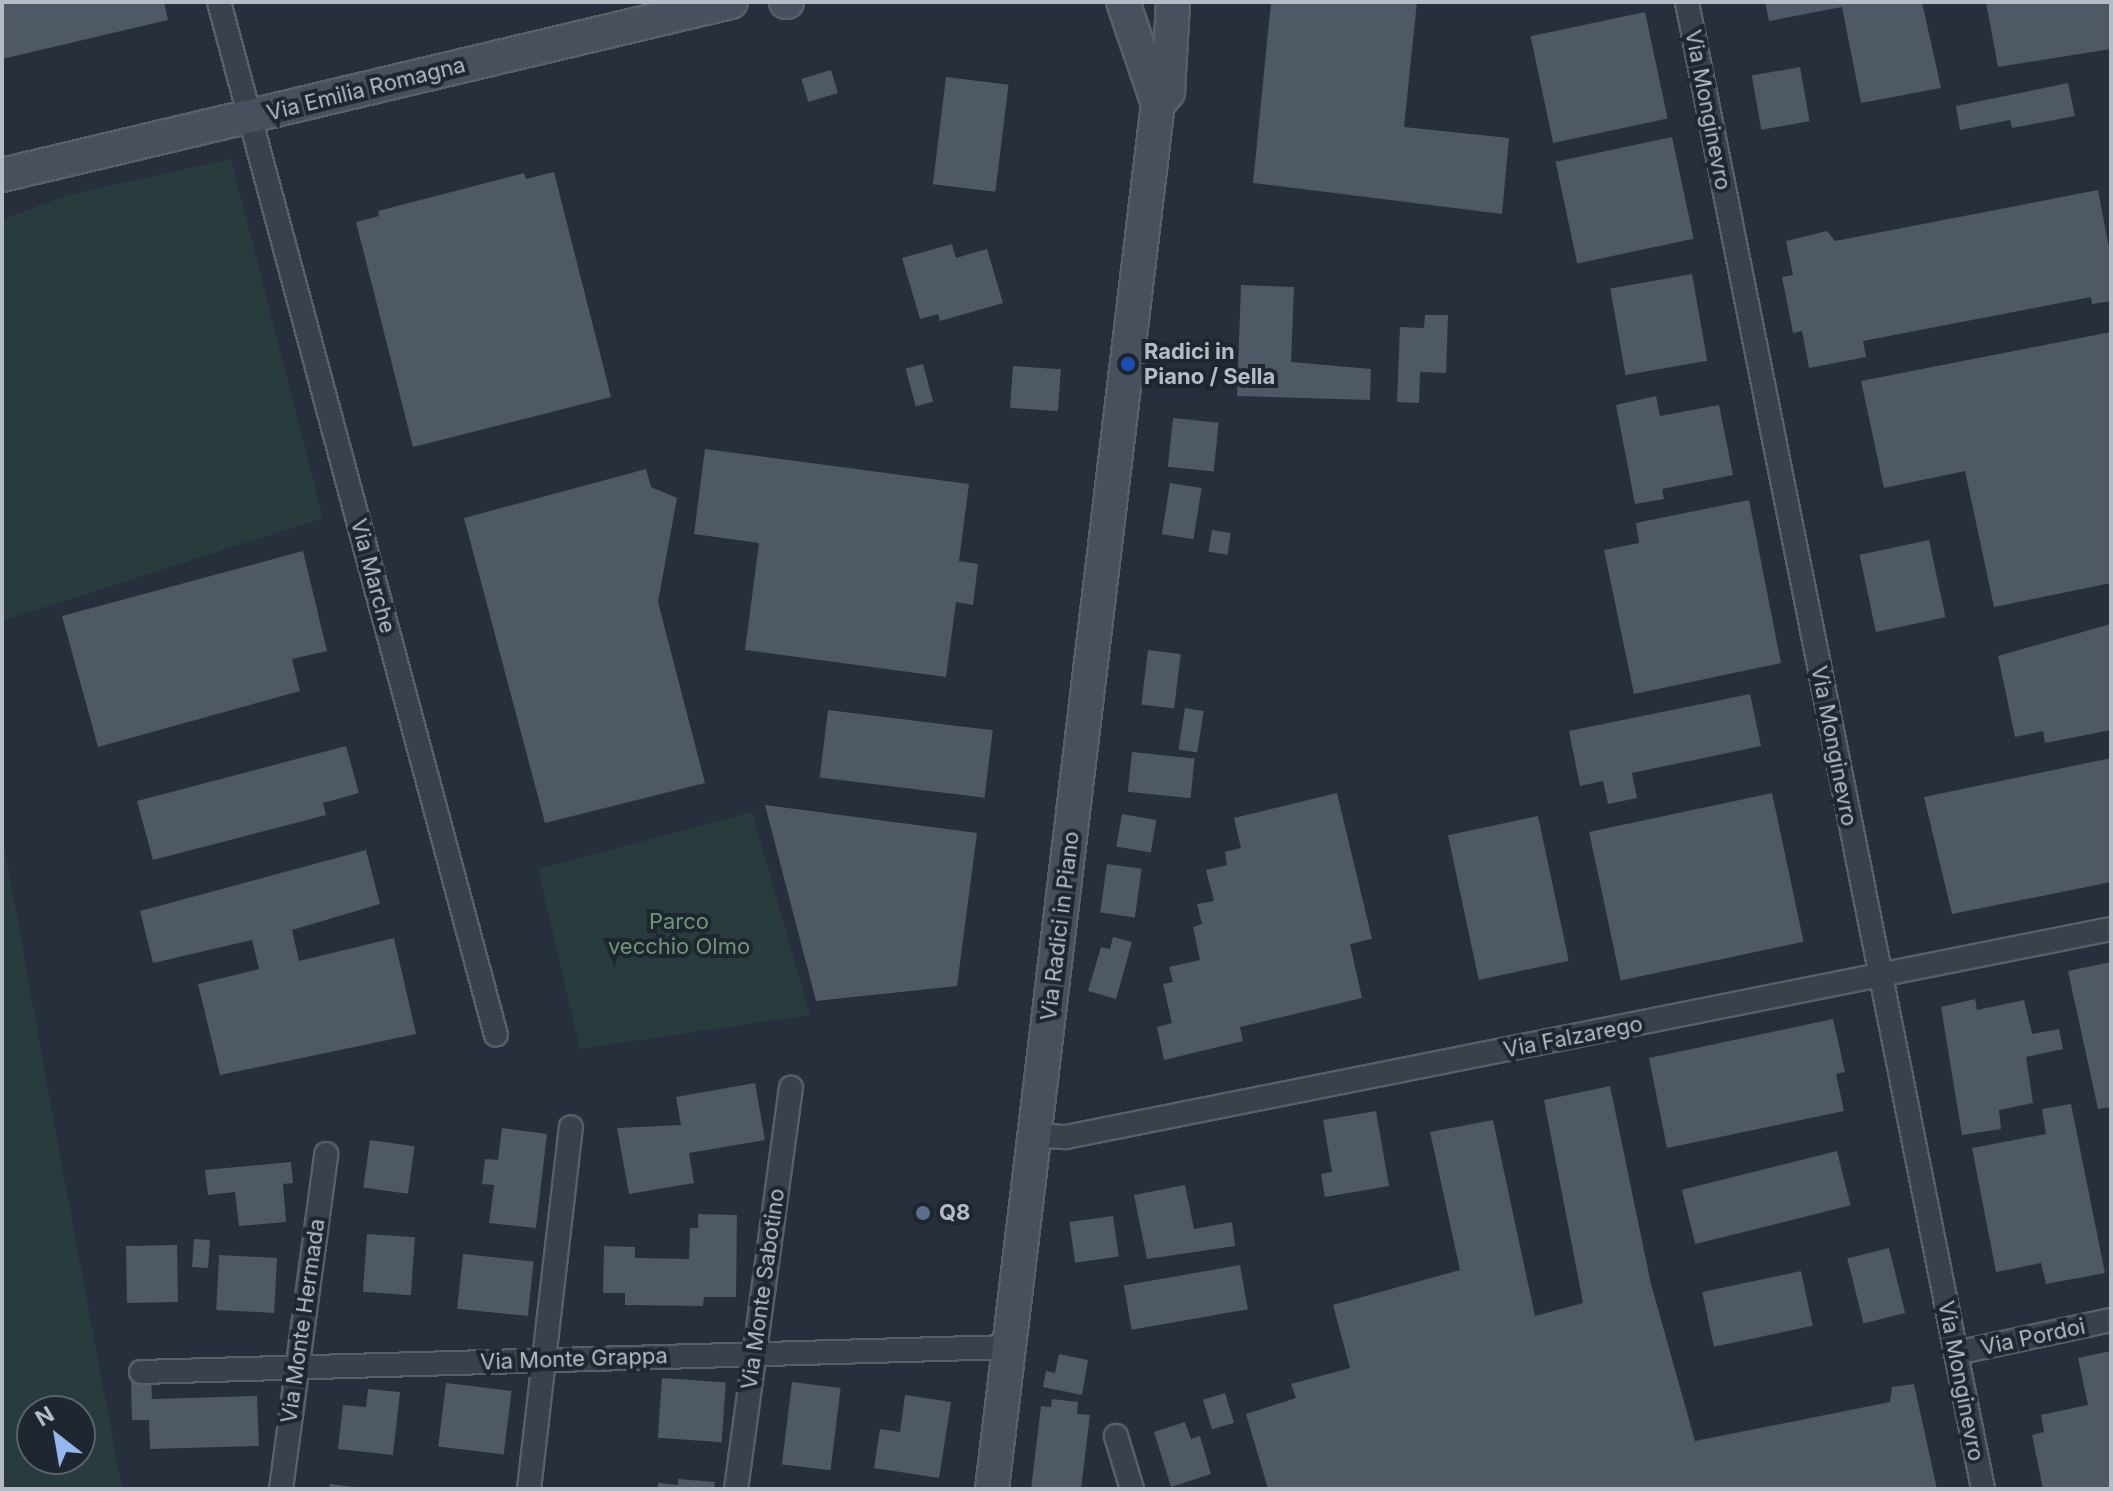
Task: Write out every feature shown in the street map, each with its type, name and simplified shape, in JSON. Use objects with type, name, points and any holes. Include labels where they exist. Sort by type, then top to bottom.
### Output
[{"type":"street","name":"Via Marche","points":[[219,2],[496,1035]]},
{"type":"street","name":"Via Emilia Romagna","points":[[2,175],[731,2]]},
{"type":"street","points":[[1123,2],[1158,104]]},
{"type":"street","points":[[1158,104],[1168,92],[1173,2]]},
{"type":"street","name":"Via Monginevro","points":[[1687,2],[1983,1489]]},
{"type":"street","name":"Via Radici in Piano","points":[[992,1489],[1158,104]]},
{"type":"street","name":"Via Falzarego","points":[[1034,1135],[1066,1137],[2111,929]]},
{"type":"street","name":"Via Monte Sabotino","points":[[736,1489],[791,1088]]},
{"type":"street","points":[[529,1489],[547,1360],[571,1127]]},
{"type":"street","name":"Via Monte Hermada","points":[[281,1489],[326,1154]]},
{"type":"street","name":"Via Pordoi","points":[[1956,1353],[2111,1320]]},
{"type":"street","name":"Via Monte Grappa","points":[[141,1372],[1008,1347]]},
{"type":"street","points":[[1116,1436],[1132,1489]]},
{"type":"green space","points":[[231,159],[323,518],[2,621],[2,220],[68,195]]},
{"type":"green space","name":"Parco vecchio Olmo","points":[[752,812],[810,1015],[580,1049],[538,869]]},
{"type":"green space","points":[[2,833],[58,1145],[122,1489],[2,1489]]},
{"type":"building","points":[[2,2],[164,2],[168,20],[2,59]]},
{"type":"building","points":[[1271,2],[1417,2],[1404,127],[1509,138],[1502,214],[1253,183]]},
{"type":"building","points":[[1765,2],[1922,2],[1941,88],[1861,103],[1842,7],[1769,21]]},
{"type":"building","points":[[1986,2],[2111,2],[2111,49],[1998,67]]},
{"type":"building","points":[[1645,12],[1668,119],[1553,143],[1531,36]]},
{"type":"building","points":[[1800,67],[1810,121],[1761,130],[1752,76]]},
{"type":"building","points":[[831,70],[838,93],[808,102],[801,79]]},
{"type":"building","points":[[946,77],[1009,85],[995,192],[933,184]]},
{"type":"building","points":[[2068,83],[2075,116],[2012,128],[2010,120],[1960,130],[1956,106]]},
{"type":"building","points":[[1672,137],[1694,239],[1577,263],[1556,162]]},
{"type":"building","points":[[554,172],[611,397],[413,447],[356,222],[379,216],[378,211],[524,173],[526,179]]},
{"type":"building","points":[[2098,190],[2111,258],[2111,301],[2092,304],[2091,297],[1863,341],[1866,357],[1809,368],[1802,331],[1793,333],[1782,277],[1793,275],[1786,241],[1827,231],[1835,241]]},
{"type":"building","points":[[952,244],[956,258],[987,249],[1003,303],[940,321],[938,314],[920,319],[902,258]]},
{"type":"building","points":[[1692,274],[1707,361],[1626,375],[1610,288]]},
{"type":"building","points":[[1241,285],[1294,287],[1291,362],[1371,369],[1370,400],[1237,396]]},
{"type":"building","points":[[1425,315],[1448,315],[1446,373],[1420,372],[1419,403],[1397,402],[1400,327],[1424,328]]},
{"type":"building","points":[[2111,332],[2111,583],[1994,607],[1965,471],[1884,488],[1861,381]]},
{"type":"building","points":[[923,364],[933,402],[916,406],[906,369]]},
{"type":"building","points":[[1013,366],[1061,369],[1058,411],[1010,408]]},
{"type":"building","points":[[1656,396],[1660,416],[1719,405],[1733,475],[1662,489],[1664,499],[1635,504],[1616,405]]},
{"type":"building","points":[[1173,418],[1219,423],[1214,472],[1168,467]]},
{"type":"building","points":[[705,449],[969,484],[959,561],[978,564],[973,605],[956,602],[946,677],[745,650],[759,543],[694,534]]},
{"type":"building","points":[[646,469],[651,487],[677,498],[658,602],[705,783],[545,823],[464,518]]},
{"type":"building","points":[[1170,483],[1202,488],[1193,539],[1162,534]]},
{"type":"building","points":[[1749,500],[1781,663],[1634,694],[1604,550],[1639,543],[1636,523]]},
{"type":"building","points":[[1212,530],[1231,533],[1227,555],[1209,552]]},
{"type":"building","points":[[1929,540],[1945,617],[1876,632],[1860,555]]},
{"type":"building","points":[[303,551],[327,651],[292,659],[300,691],[98,747],[62,616]]},
{"type":"building","points":[[2111,624],[2111,730],[2045,743],[2043,731],[2015,737],[1998,656]]},
{"type":"building","points":[[1148,650],[1181,654],[1174,709],[1141,705]]},
{"type":"building","points":[[1750,694],[1761,746],[1632,773],[1637,798],[1608,804],[1603,781],[1580,786],[1569,731]]},
{"type":"building","points":[[1185,708],[1204,711],[1197,752],[1178,749]]},
{"type":"building","points":[[828,710],[993,730],[984,798],[820,777]]},
{"type":"building","points":[[346,746],[359,793],[323,803],[326,815],[153,860],[137,801]]},
{"type":"building","points":[[1132,752],[1195,759],[1190,798],[1128,792]]},
{"type":"building","points":[[2111,758],[2111,882],[1952,914],[1924,797]]},
{"type":"building","points":[[1337,793],[1372,939],[1350,944],[1362,998],[1240,1027],[1243,1041],[1164,1060],[1157,1027],[1172,1023],[1163,984],[1173,982],[1169,967],[1200,960],[1193,927],[1202,924],[1197,904],[1214,901],[1206,870],[1227,865],[1225,852],[1241,848],[1234,818]]},
{"type":"building","points":[[1772,793],[1804,942],[1621,981],[1589,832]]},
{"type":"building","points":[[765,805],[977,833],[957,986],[816,1001]]},
{"type":"building","points":[[1122,814],[1156,820],[1151,853],[1116,846]]},
{"type":"building","points":[[1538,816],[1569,961],[1479,980],[1448,835]]},
{"type":"building","points":[[366,850],[380,904],[292,930],[299,961],[394,938],[416,1034],[220,1075],[198,984],[259,969],[252,940],[153,963],[140,911]]},
{"type":"building","points":[[1107,864],[1142,869],[1135,917],[1100,913]]},
{"type":"building","points":[[1113,937],[1132,942],[1116,999],[1088,991],[1101,947],[1110,949]]},
{"type":"building","points":[[2111,962],[2111,1107],[2098,1109],[2068,971]]},
{"type":"building","points":[[1975,999],[1977,1010],[2024,1000],[2032,1034],[2059,1029],[2063,1049],[2026,1057],[2033,1103],[1999,1110],[2001,1129],[1962,1135],[1941,1007]]},
{"type":"building","points":[[1833,1019],[1845,1072],[1836,1074],[1844,1111],[1667,1148],[1649,1058]]},
{"type":"building","points":[[755,1083],[765,1140],[689,1153],[694,1183],[629,1194],[617,1128],[681,1125],[676,1097]]},
{"type":"building","points":[[1610,1086],[1651,1284],[1695,1441],[1890,1402],[1892,1387],[1914,1384],[1937,1489],[1268,1489],[1246,1414],[1296,1398],[1291,1384],[1350,1368],[1333,1305],[1460,1270],[1430,1132],[1493,1120],[1535,1316],[1583,1303],[1544,1100]]},
{"type":"building","points":[[2071,1104],[2105,1273],[2046,1284],[2041,1263],[1996,1272],[1972,1148],[2046,1134],[2042,1109]]},
{"type":"building","points":[[1376,1111],[1389,1186],[1325,1197],[1321,1174],[1332,1172],[1323,1120]]},
{"type":"building","points":[[502,1128],[547,1134],[536,1228],[489,1223],[494,1185],[482,1184],[485,1159],[498,1160]]},
{"type":"building","points":[[370,1140],[415,1146],[408,1194],[363,1188]]},
{"type":"building","points":[[1837,1151],[1851,1205],[1695,1244],[1682,1190]]},
{"type":"building","points":[[291,1162],[293,1183],[283,1184],[286,1222],[239,1226],[235,1192],[208,1195],[205,1170]]},
{"type":"building","points":[[1185,1185],[1194,1229],[1232,1222],[1235,1246],[1147,1259],[1134,1195]]},
{"type":"building","points":[[698,1214],[737,1215],[736,1297],[704,1297],[703,1306],[625,1305],[625,1293],[603,1293],[604,1246],[635,1247],[635,1258],[689,1259],[690,1228],[698,1228]]},
{"type":"building","points":[[1113,1216],[1119,1257],[1075,1263],[1069,1222]]},
{"type":"building","points":[[367,1234],[415,1237],[411,1295],[363,1292]]},
{"type":"building","points":[[194,1239],[210,1240],[208,1268],[192,1267]]},
{"type":"building","points":[[177,1245],[178,1302],[127,1303],[126,1246]]},
{"type":"building","points":[[1889,1248],[1905,1313],[1863,1323],[1847,1258]]},
{"type":"building","points":[[463,1254],[534,1261],[528,1316],[457,1309]]},
{"type":"building","points":[[219,1255],[277,1258],[274,1313],[216,1310]]},
{"type":"building","points":[[1240,1265],[1248,1309],[1132,1330],[1124,1285]]},
{"type":"building","points":[[1801,1271],[1813,1326],[1714,1347],[1702,1292]]},
{"type":"building","points":[[2111,1351],[2111,1489],[2043,1489],[2032,1435],[2044,1432],[2041,1415],[2088,1405],[2078,1358]]},
{"type":"building","points":[[1059,1354],[1088,1360],[1082,1395],[1043,1387],[1046,1371],[1055,1373]]},
{"type":"building","points":[[662,1378],[726,1382],[722,1442],[658,1438]]},
{"type":"building","points":[[151,1379],[152,1399],[257,1396],[259,1446],[150,1449],[149,1420],[132,1420],[131,1380]]},
{"type":"building","points":[[792,1382],[841,1388],[831,1470],[782,1464]]},
{"type":"building","points":[[446,1383],[512,1391],[504,1455],[438,1447]]},
{"type":"building","points":[[368,1389],[400,1392],[393,1455],[338,1449],[343,1405],[366,1407]]},
{"type":"building","points":[[1225,1393],[1234,1423],[1212,1429],[1203,1400]]},
{"type":"building","points":[[905,1395],[951,1402],[939,1478],[874,1468],[880,1429],[900,1432]]},
{"type":"building","points":[[1052,1399],[1078,1402],[1077,1414],[1090,1415],[1081,1489],[1031,1489],[1041,1406],[1051,1407]]},
{"type":"building","points":[[1185,1422],[1191,1439],[1200,1436],[1211,1474],[1171,1487],[1154,1432]]},
{"type":"building","points":[[678,1479],[715,1482],[714,1489],[658,1489],[658,1483],[678,1485]]},
{"type":"building","points":[[330,1484],[354,1487],[354,1489],[329,1489]]},
{"type":"place","name":"Radici in Piano / Sella","points":[[1128,364]]},
{"type":"place","name":"Q8","points":[[923,1213]]}]
